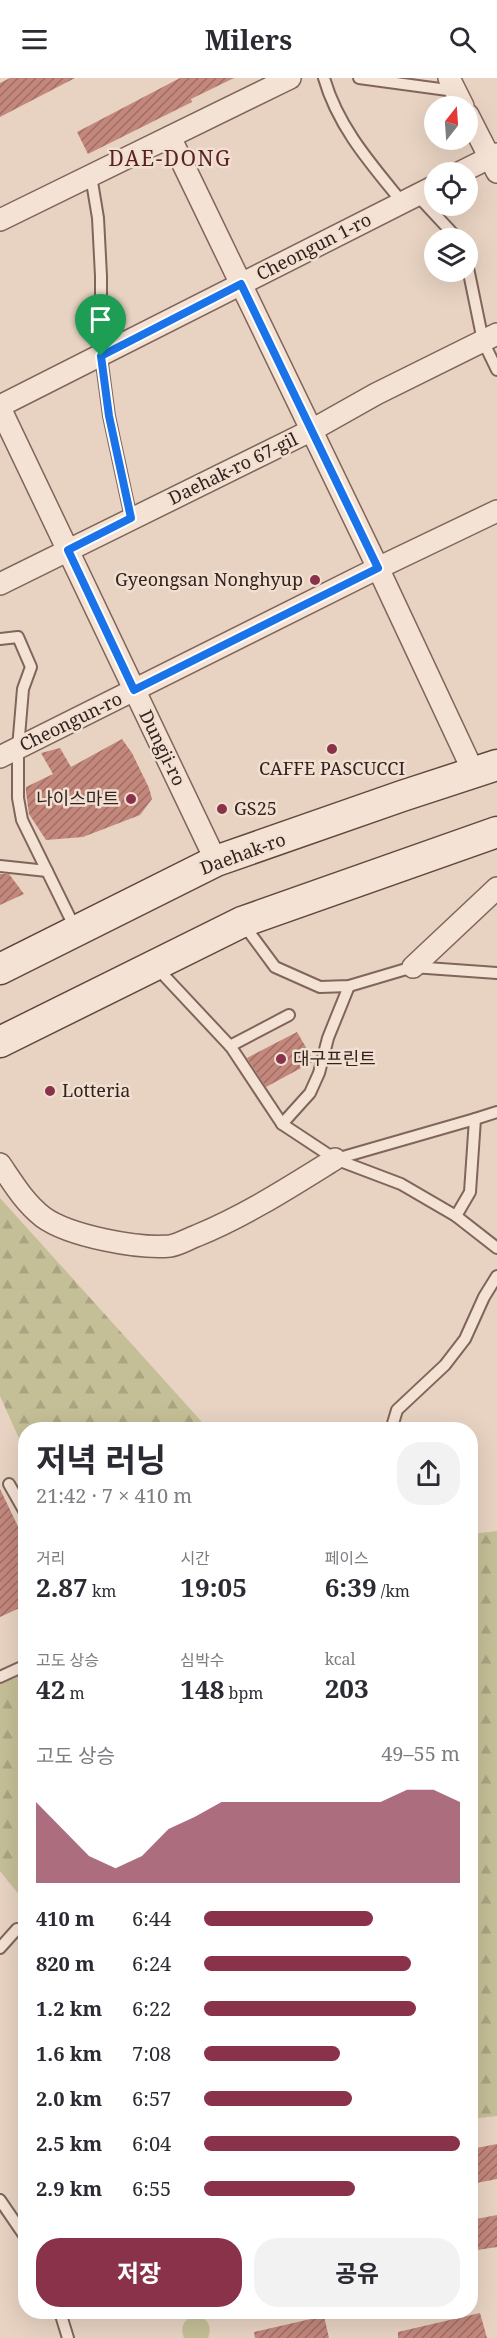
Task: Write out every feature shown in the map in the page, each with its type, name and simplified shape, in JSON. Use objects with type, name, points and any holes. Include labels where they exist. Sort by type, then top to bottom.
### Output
[{"type":"main road","name":"Daehak-ro","points":[[0,969],[216,861],[486,769]]},
{"type":"main road","points":[[0,1042],[242,922],[497,832]]},
{"type":"street","points":[[0,220],[290,78]]},
{"type":"street","points":[[478,132],[495,161],[478,166]]},
{"type":"street","points":[[170,137],[378,568],[486,769]]},
{"type":"street","name":"Cheongun 1-ro","points":[[0,407],[418,194]]},
{"type":"street","name":"Daehak-ro 67-gil","points":[[0,584],[312,430],[376,394],[490,337]]},
{"type":"street","name":"Dungji-ro","points":[[0,407],[216,861]]},
{"type":"street","name":"Cheongun-ro","points":[[9,752],[497,511]]},
{"type":"street","points":[[413,967],[497,888]]},
{"type":"street","points":[[0,1164],[22,1198],[44,1218],[78,1234],[124,1243],[171,1246],[211,1230],[259,1206],[335,1159]]},
{"type":"lane","points":[[324,78],[330,97],[359,150],[418,194],[448,228]]},
{"type":"lane","points":[[359,78],[456,92]]},
{"type":"lane","points":[[91,176],[98,218],[100,253],[101,356],[109,416],[131,518]]},
{"type":"lane","points":[[472,282],[490,337],[497,370]]},
{"type":"lane","points":[[0,639],[18,637],[31,667],[23,689],[9,752],[22,820],[76,931]]},
{"type":"lane","points":[[0,866],[47,871]]},
{"type":"lane","points":[[242,922],[275,967],[320,987],[349,986],[413,967],[497,973]]},
{"type":"lane","points":[[155,965],[230,1046],[282,1125],[335,1159],[401,1184],[456,1216],[497,1248]]},
{"type":"lane","points":[[282,1125],[310,1093],[319,1073],[328,1038],[349,986]]},
{"type":"lane","points":[[230,1046],[289,1015]]},
{"type":"lane","points":[[335,1159],[497,1112]]},
{"type":"lane","points":[[456,1216],[470,1192],[475,1119]]},
{"type":"lane","points":[[394,1422],[398,1410],[445,1365],[465,1339],[484,1297],[497,1276]]},
{"type":"lane","points":[[9,1484],[18,1500]]},
{"type":"lane","points":[[0,1677],[18,1669]]},
{"type":"lane","points":[[0,1948],[17,1929]]},
{"type":"lane","points":[[0,2200],[18,2226]]},
{"type":"lane","points":[[62,2319],[68,2338]]},
{"type":"green space","points":[[0,1198],[202,1422],[18,1422],[18,1436],[0,1396]]},
{"type":"green space","points":[[497,1531],[497,2116],[478,2118],[478,1533]]},
{"type":"green space","points":[[18,1673],[18,1893],[0,1871],[0,1682]]},
{"type":"green space","points":[[205,2319],[210,2329],[208,2338],[184,2338],[182,2331],[186,2320]]},
{"type":"building","points":[[10,78],[75,78],[0,117],[0,83]]},
{"type":"building","points":[[180,78],[234,78],[191,99],[192,102],[88,154],[77,132]]},
{"type":"building","points":[[122,739],[132,753],[152,799],[140,815],[83,837],[46,840],[29,814],[26,792],[26,787],[53,774],[41,753],[60,748],[71,767]]},
{"type":"building","points":[[0,874],[9,874],[24,894],[0,905]]},
{"type":"building","name":"대구프린트","points":[[297,1032],[314,1061],[266,1087],[247,1058]]},
{"type":"building","points":[[0,1489],[18,1526],[18,1609],[0,1617]]},
{"type":"building","points":[[497,2144],[497,2179],[478,2183],[478,2148]]},
{"type":"building","points":[[497,2215],[497,2247],[478,2250],[478,2219]]},
{"type":"building","points":[[480,2313],[487,2338],[398,2338],[398,2332],[454,2319],[478,2319]]},
{"type":"building","points":[[311,2319],[325,2319],[329,2338],[255,2338],[254,2332]]},
{"type":"place","name":"Gyeongsan Nonghyup","points":[[315,580]]},
{"type":"place","name":"CAFFE PASCUCCI","points":[[332,749]]},
{"type":"place","name":"나이스마트","points":[[131,799]]},
{"type":"place","name":"GS25","points":[[222,809]]},
{"type":"place","name":"대구프린트","points":[[281,1059]]},
{"type":"place","name":"Lotteria","points":[[50,1091]]},
{"type":"district","name":"DAE-DONG","points":[[170,159]]},
{"type":"route","points":[[241,284],[378,568],[134,690],[68,550],[131,518],[109,416],[101,356],[241,284]]}]
